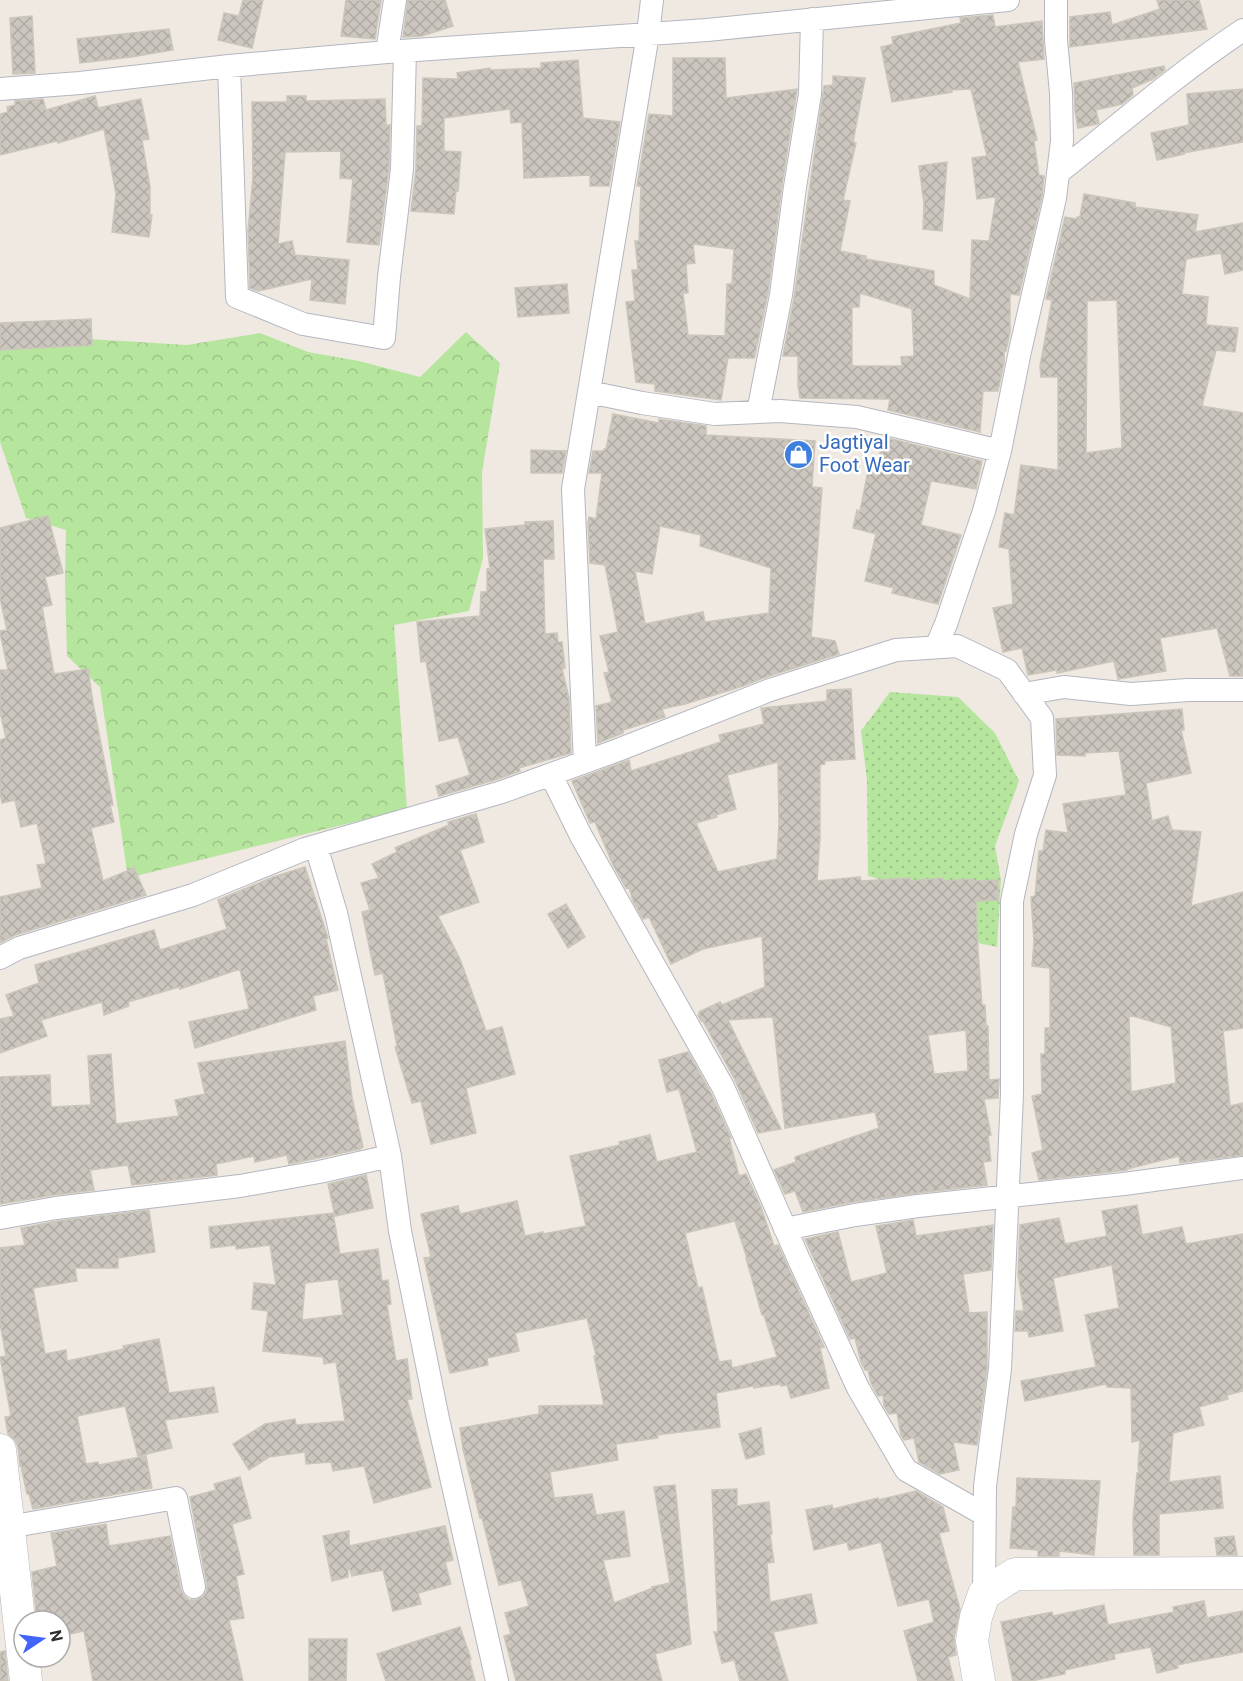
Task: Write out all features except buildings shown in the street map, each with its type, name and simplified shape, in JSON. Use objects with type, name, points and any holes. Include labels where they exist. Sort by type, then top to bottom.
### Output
[{"type":"main road","points":[[0,1450],[8,1527],[9,1624],[26,1681]]},
{"type":"main road","points":[[979,1681],[972,1641],[976,1617],[984,1594],[1015,1574],[1243,1573]]},
{"type":"street","points":[[229,66],[237,297],[303,324],[384,338],[402,169],[395,0]]},
{"type":"street","points":[[585,762],[573,489],[652,0]]},
{"type":"street","points":[[0,89],[80,83],[229,66],[648,34],[1008,0]]},
{"type":"street","points":[[936,647],[984,511],[1000,451],[1055,198],[1062,141],[1056,0]]},
{"type":"street","points":[[758,412],[781,296],[810,94],[812,19]]},
{"type":"street","points":[[1058,173],[1161,89],[1243,30]]},
{"type":"street","points":[[589,392],[715,414],[780,411],[857,417],[1000,451]]},
{"type":"street","points":[[0,958],[19,948],[193,895],[305,849],[502,792],[781,687],[897,650],[957,646],[1007,670],[1042,718],[1045,775],[1026,834],[1012,901],[1011,1094],[1007,1197],[1000,1369],[985,1486],[984,1594]]},
{"type":"street","points":[[1024,694],[1064,687],[1131,694],[1188,690],[1243,690]]},
{"type":"street","points":[[550,775],[581,836],[723,1087],[858,1388],[906,1470],[985,1515]]},
{"type":"street","points":[[316,846],[336,913],[390,1156],[399,1231],[438,1419],[497,1681]]},
{"type":"street","points":[[0,1218],[56,1208],[240,1186],[390,1156]]},
{"type":"street","points":[[785,1229],[855,1215],[918,1206],[1124,1184],[1243,1168]]},
{"type":"street","points":[[8,1527],[176,1498],[194,1587]]},
{"type":"green space","points":[[466,332],[500,363],[482,472],[483,558],[469,611],[394,625],[407,809],[128,878],[100,687],[67,656],[66,530],[26,518],[0,442],[0,346],[89,339],[187,345],[260,333],[308,352],[359,361],[420,377]]},
{"type":"green space","points":[[890,692],[958,697],[995,733],[1019,781],[995,846],[1001,880],[997,947],[964,940],[943,898],[868,876],[867,780],[861,731]]},
{"type":"place","name":"Jagtiyal Foot Wear","points":[[798,454]]}]
